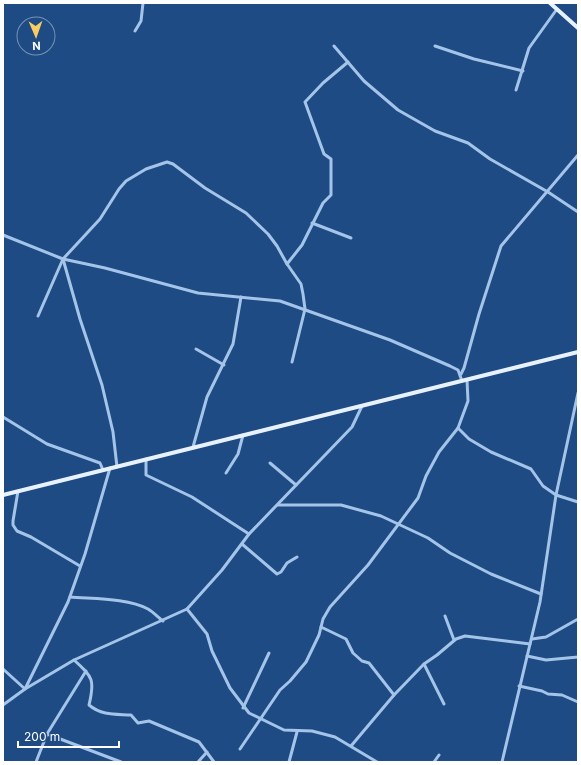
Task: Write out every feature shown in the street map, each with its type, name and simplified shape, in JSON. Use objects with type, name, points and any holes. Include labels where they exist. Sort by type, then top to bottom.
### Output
[{"type":"main road","points":[[550,3],[578,28]]},
{"type":"main road","points":[[3,495],[578,352]]},
{"type":"street","points":[[135,31],[141,21],[143,3]]},
{"type":"street","points":[[516,90],[533,40],[557,9]]},
{"type":"street","points":[[334,46],[369,86],[398,110],[435,131],[468,143],[490,160],[548,192],[578,212]]},
{"type":"street","points":[[435,46],[474,59],[523,71]]},
{"type":"street","points":[[287,264],[302,245],[323,203],[332,195],[331,159],[324,154],[305,102],[323,83],[348,62]]},
{"type":"street","points":[[461,374],[498,252],[513,230],[548,192],[578,156]]},
{"type":"street","points":[[38,316],[63,259],[100,219],[111,199],[126,181],[146,169],[167,162],[173,164],[205,188],[246,213],[268,234],[301,284],[304,309],[292,362]]},
{"type":"street","points":[[312,223],[351,238]]},
{"type":"street","points":[[3,235],[63,259],[105,268],[198,293],[280,302],[304,309],[390,340],[450,366],[458,370],[461,374],[462,381]]},
{"type":"street","points":[[63,259],[80,319],[102,386],[113,432],[117,467]]},
{"type":"street","points":[[193,447],[207,397],[224,365],[232,344],[241,297]]},
{"type":"street","points":[[196,349],[224,365]]},
{"type":"street","points":[[240,749],[280,690],[290,681],[306,662],[330,607],[368,565],[418,498],[426,476],[439,452],[458,428],[468,401],[467,380]]},
{"type":"street","points":[[502,762],[519,686],[532,639],[541,594],[556,495],[578,396]]},
{"type":"street","points":[[3,705],[25,689],[74,660],[187,610],[249,534],[352,427],[362,406]]},
{"type":"street","points":[[3,417],[47,444],[100,464],[103,470]]},
{"type":"street","points":[[458,428],[469,439],[491,452],[531,469],[543,486],[556,495],[578,502]]},
{"type":"street","points":[[226,473],[238,454],[243,435]]},
{"type":"street","points":[[146,459],[146,475],[192,497],[249,534]]},
{"type":"street","points":[[270,463],[296,485]]},
{"type":"street","points":[[25,689],[70,597],[107,484],[110,468]]},
{"type":"street","points":[[18,491],[13,521],[13,525],[17,531],[31,537],[80,566]]},
{"type":"street","points":[[278,505],[341,505],[400,523],[491,574],[541,594]]},
{"type":"street","points":[[242,544],[277,574],[281,572],[287,564],[298,557]]},
{"type":"street","points":[[70,597],[118,601],[137,605],[148,609],[163,621]]},
{"type":"street","points":[[187,610],[207,634],[212,651],[222,672],[243,708],[248,713],[284,730],[323,733],[351,746],[377,762]]},
{"type":"street","points":[[445,616],[454,640]]},
{"type":"street","points":[[532,639],[546,637],[578,619]]},
{"type":"street","points":[[321,627],[346,639],[353,653],[372,667],[394,695]]},
{"type":"street","points":[[351,746],[394,695],[424,664],[454,640],[465,636],[530,644]]},
{"type":"street","points":[[243,708],[269,652]]},
{"type":"street","points":[[527,656],[546,660],[578,658]]},
{"type":"street","points":[[74,660],[86,671],[94,686],[89,705],[103,713],[131,715],[138,723],[149,721],[199,742],[214,762]]},
{"type":"street","points":[[424,664],[444,704]]},
{"type":"street","points":[[3,669],[25,689]]},
{"type":"street","points":[[36,762],[47,734],[86,671]]},
{"type":"street","points":[[519,686],[542,691],[548,694],[562,695],[578,702]]},
{"type":"street","points":[[289,762],[297,732]]},
{"type":"street","points":[[47,734],[121,762]]},
{"type":"street","points":[[198,762],[207,752]]},
{"type":"street","points":[[434,762],[439,755]]}]
